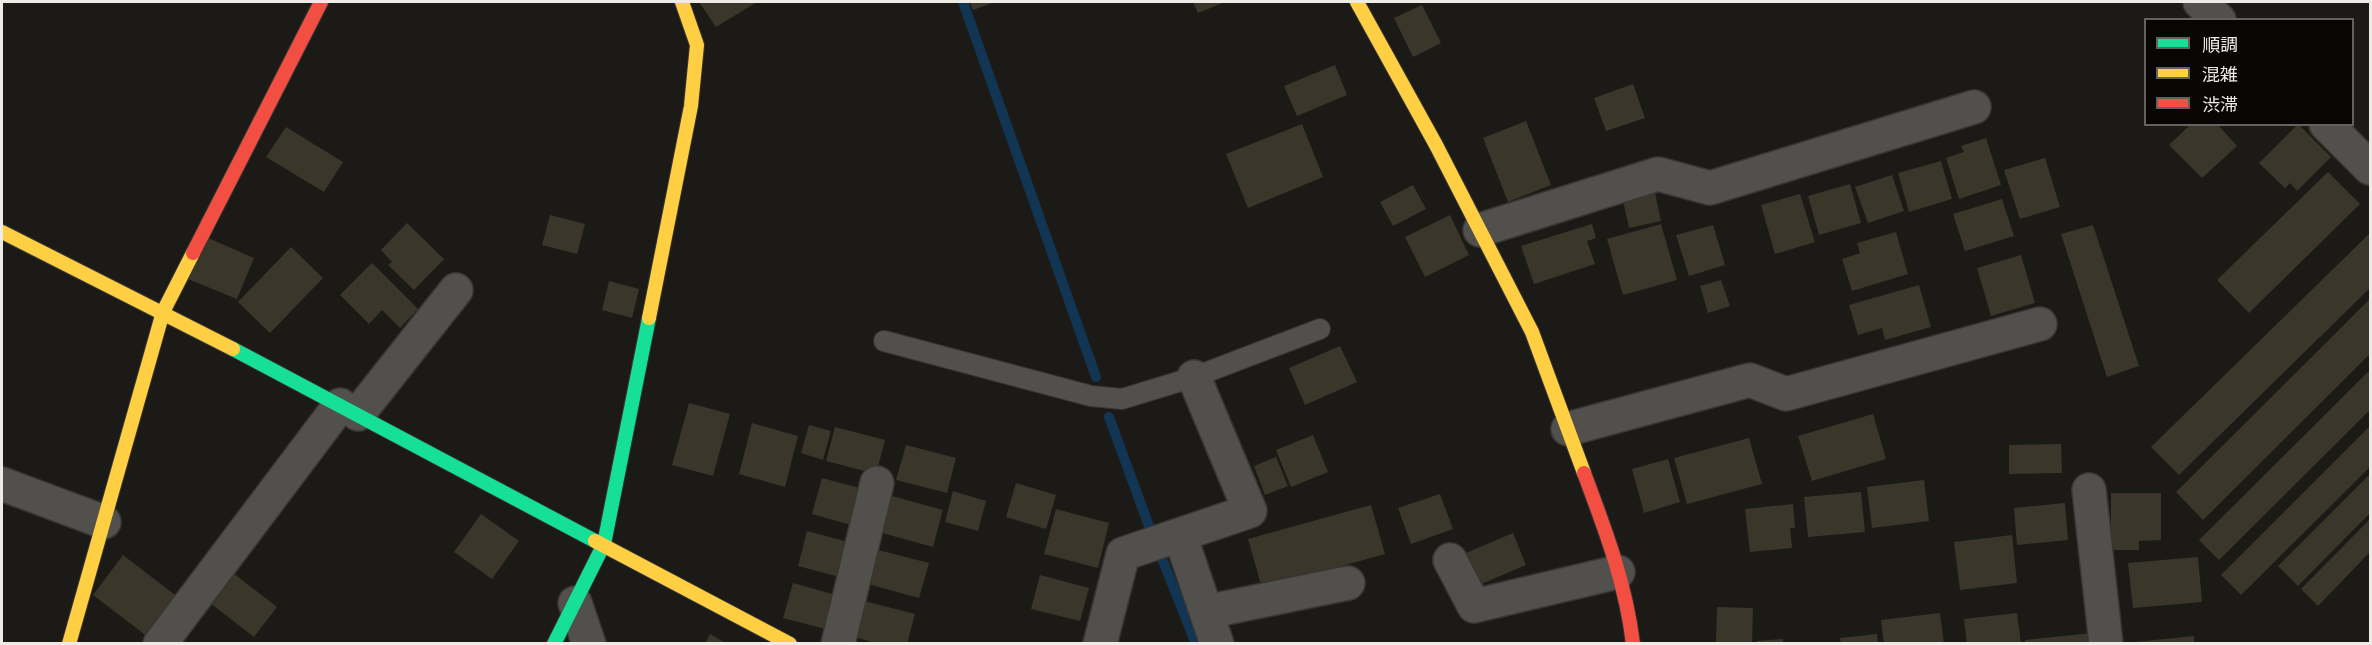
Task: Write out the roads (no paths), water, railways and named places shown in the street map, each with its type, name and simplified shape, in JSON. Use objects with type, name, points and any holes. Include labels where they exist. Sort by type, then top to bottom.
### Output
[{"type":"street","points":[[70,643],[163,312],[321,2]]},
{"type":"street","points":[[554,644],[604,544],[691,106],[697,45],[682,2]]},
{"type":"street","points":[[1357,2],[1437,145],[1532,332],[1611,545],[1630,619],[1633,644]]},
{"type":"street","points":[[2200,2],[2217,18]]},
{"type":"street","points":[[1480,230],[1658,174],[1710,188],[1974,107]]},
{"type":"street","points":[[2328,126],[2370,168]]},
{"type":"street","points":[[2,232],[163,312],[349,409],[790,644]]},
{"type":"street","points":[[160,644],[349,409],[456,290]]},
{"type":"street","points":[[1568,429],[1750,380],[1786,394],[2040,324]]},
{"type":"street","points":[[1101,644],[1123,554],[1250,512],[1194,377]]},
{"type":"street","points":[[838,644],[878,483]]},
{"type":"street","points":[[2,484],[104,522]]},
{"type":"street","points":[[2088,490],[2106,644]]},
{"type":"street","points":[[1180,535],[1217,644]]},
{"type":"street","points":[[1450,560],[1474,606],[1618,572]]},
{"type":"street","points":[[1206,612],[1348,583]]},
{"type":"street","points":[[574,603],[589,644]]},
{"type":"lane","points":[[884,341],[1091,396],[1122,399],[1194,377],[1320,329]]},
{"type":"waterway","points":[[963,2],[1096,377]]},
{"type":"waterway","points":[[1109,417],[1150,529]]},
{"type":"waterway","points":[[1161,556],[1196,644]]}]
